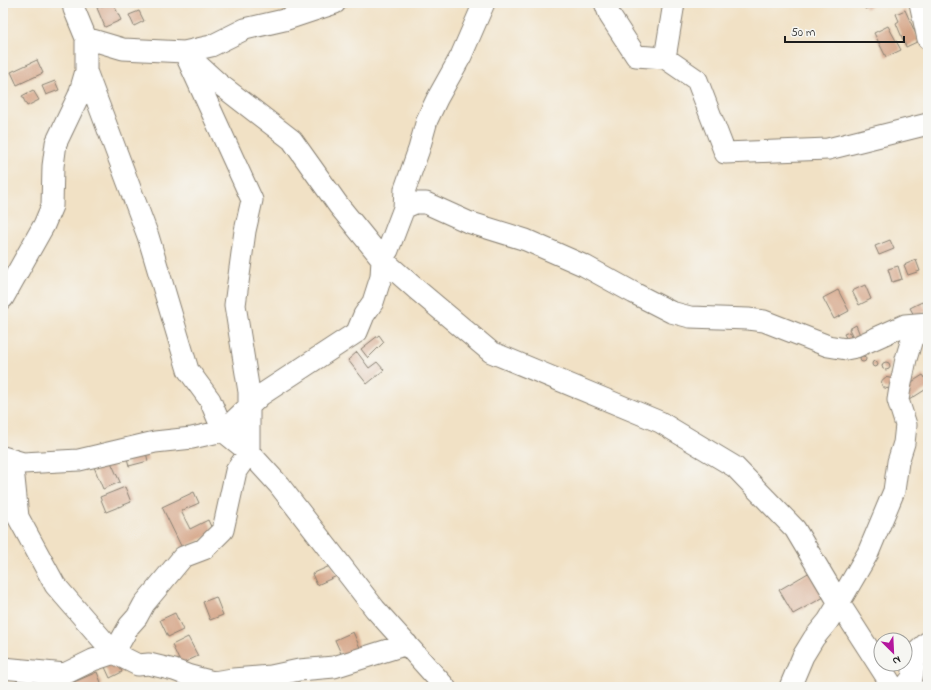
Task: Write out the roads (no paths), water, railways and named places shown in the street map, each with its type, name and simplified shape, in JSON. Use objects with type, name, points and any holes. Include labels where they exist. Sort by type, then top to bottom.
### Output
[{"type":"street","points":[[86,38],[123,49],[184,52],[211,46],[245,29],[284,20],[335,3]]},
{"type":"street","points":[[7,458],[23,463],[79,460],[155,442],[192,438],[223,431],[261,395],[357,332],[364,316],[373,302],[381,277],[382,259],[388,250],[404,208],[405,189],[427,120],[461,56],[484,3]]},
{"type":"street","points":[[605,3],[610,16],[636,56],[665,58],[697,80],[725,153],[828,149],[928,124]]},
{"type":"street","points":[[665,58],[674,3]]},
{"type":"street","points":[[920,3],[928,39]]},
{"type":"street","points":[[3,298],[44,225],[52,206],[53,166],[56,142],[79,95],[86,71],[86,38],[70,5]]},
{"type":"street","points":[[184,52],[218,82],[292,140],[339,206],[382,259],[491,352],[660,422],[735,467],[794,529],[893,687]]},
{"type":"street","points":[[38,687],[93,660],[114,653],[129,626],[137,618],[144,604],[183,557],[204,549],[223,530],[236,471],[249,452],[249,392],[235,305],[245,232],[252,200],[184,52]]},
{"type":"street","points":[[86,71],[148,236],[188,370],[210,400],[223,431],[249,452],[280,485],[375,609],[445,687]]},
{"type":"street","points":[[404,208],[415,203],[426,203],[468,222],[526,240],[585,266],[671,312],[690,317],[764,321],[828,346],[846,349],[856,347],[905,325],[927,324]]},
{"type":"street","points":[[790,687],[803,656],[814,638],[840,603],[868,553],[894,491],[898,462],[904,443],[906,425],[898,400],[900,388],[912,339],[927,324]]},
{"type":"street","points":[[7,458],[14,478],[18,517],[55,585],[114,653],[138,666],[149,664],[213,682],[271,676],[282,680],[298,670],[334,667],[407,644]]},
{"type":"street","points":[[905,687],[912,678],[916,652],[928,642]]},
{"type":"street","points":[[3,668],[66,674]]}]
